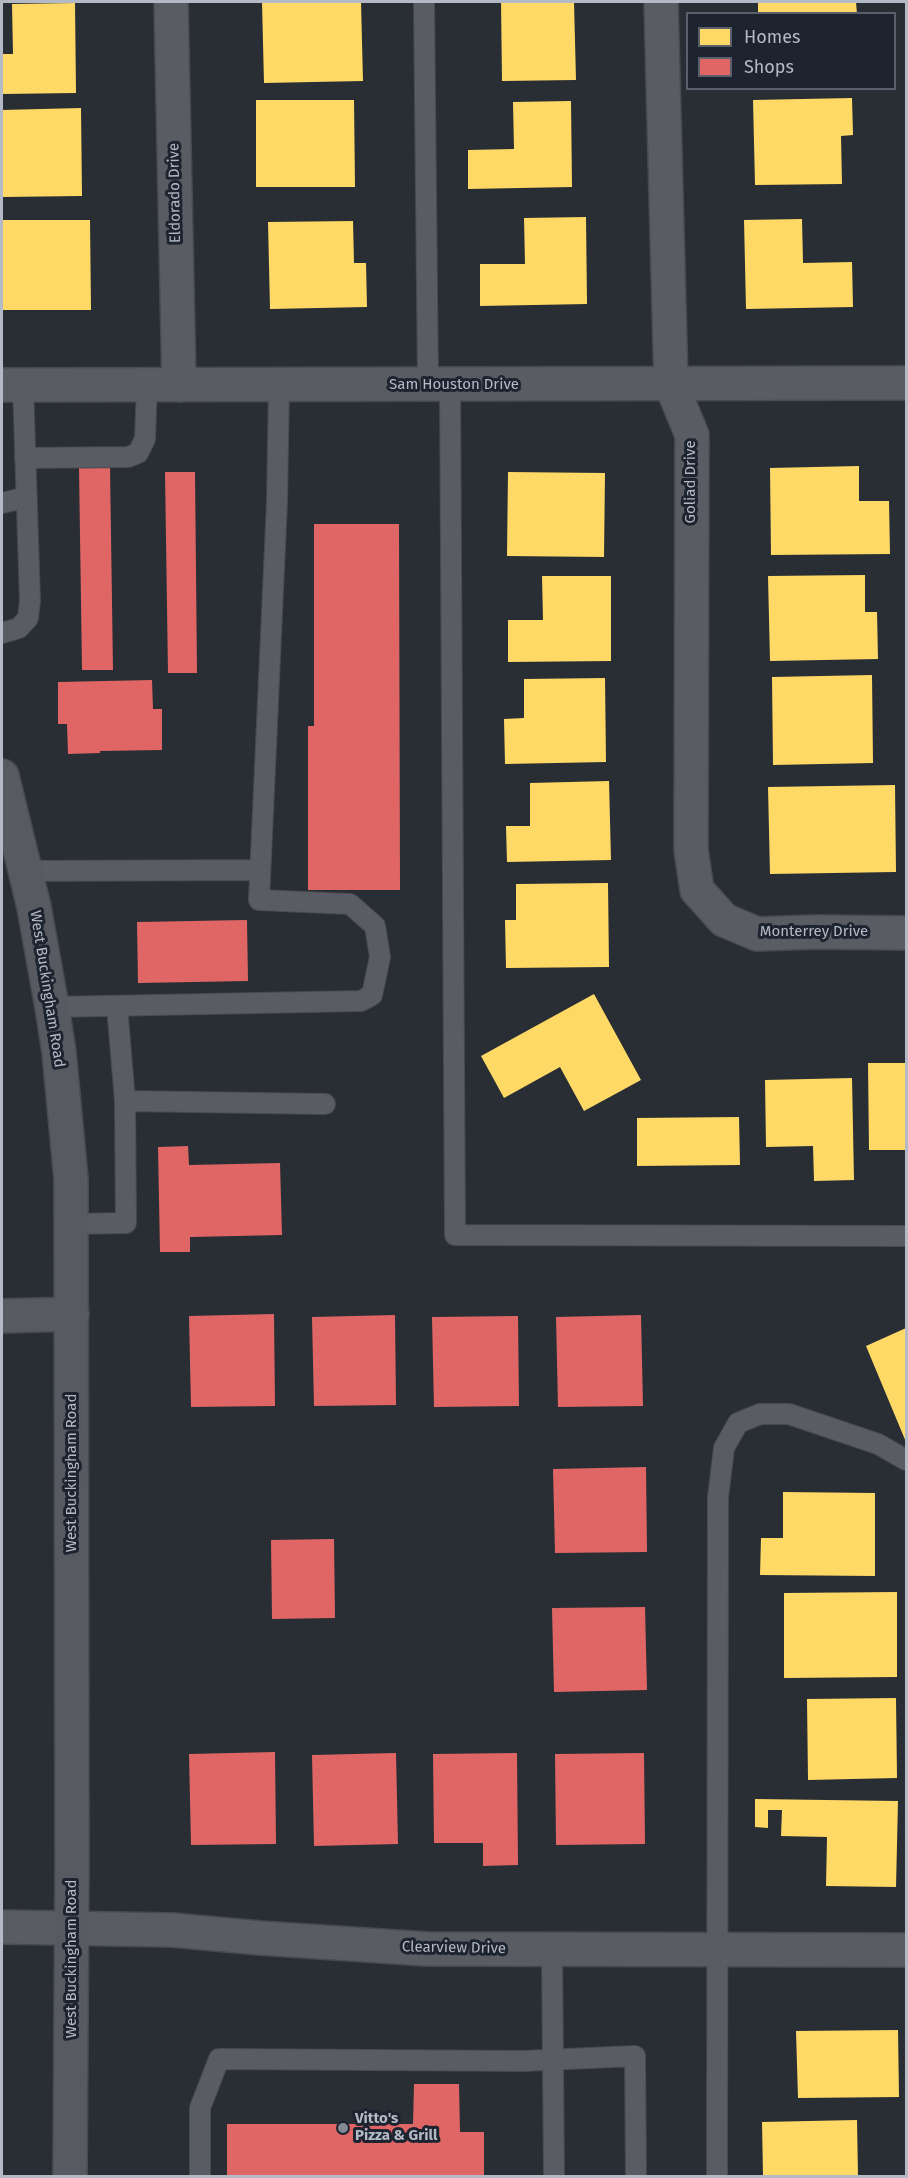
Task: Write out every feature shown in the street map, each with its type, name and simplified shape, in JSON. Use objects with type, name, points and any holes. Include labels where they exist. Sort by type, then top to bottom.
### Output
[{"type":"main road","name":"West Buckingham Road","points":[[2,777],[16,858],[34,907],[52,1007],[59,1052],[71,1179],[70,2176]]},
{"type":"main road","points":[[2,1316],[72,1314]]},
{"type":"street","name":"Eldorado Drive","points":[[171,2],[179,385]]},
{"type":"street","name":"Goliad Drive","points":[[661,2],[671,384],[692,435],[691,850],[697,890],[724,920]]},
{"type":"street","name":"Sam Houston Drive","points":[[12,385],[906,383]]},
{"type":"street","name":"Monterrey Drive","points":[[724,920],[757,934],[906,933]]},
{"type":"street","name":"Clearview Drive","points":[[2,1927],[172,1930],[427,1949],[906,1950]]},
{"type":"lane","points":[[424,2],[439,385],[454,1235],[906,1236]]},
{"type":"lane","points":[[2,633],[19,628],[28,618],[30,601],[25,459],[12,385]]},
{"type":"lane","points":[[52,1007],[361,1001],[372,995],[380,957],[375,926],[350,904],[259,900],[277,514],[279,385]]},
{"type":"lane","points":[[25,459],[128,457],[138,453],[145,439],[147,386]]},
{"type":"lane","points":[[2,503],[27,497]]},
{"type":"lane","points":[[16,858],[260,870]]},
{"type":"lane","points":[[71,1224],[126,1223],[125,1101],[117,1006]]},
{"type":"lane","points":[[125,1101],[325,1104]]},
{"type":"lane","points":[[717,2176],[718,1497],[724,1448],[738,1423],[760,1414],[789,1414],[878,1444],[906,1460]]},
{"type":"lane","points":[[552,1950],[554,2176]]},
{"type":"lane","points":[[200,2176],[200,2108],[219,2059],[523,2061],[635,2056],[636,2176]]},
{"type":"building: Homes","points":[[262,2],[361,2],[363,81],[264,83]]},
{"type":"building: Homes","points":[[501,2],[574,2],[576,80],[502,81]]},
{"type":"building: Homes","points":[[758,2],[856,2],[857,12],[758,12]]},
{"type":"building: Homes","points":[[75,3],[76,93],[2,94],[2,54],[13,54],[12,4]]},
{"type":"building: Homes","points":[[852,98],[853,135],[841,136],[842,184],[755,185],[753,100]]},
{"type":"building: Homes","points":[[256,100],[354,100],[355,187],[256,187]]},
{"type":"building: Homes","points":[[571,101],[572,187],[468,189],[468,150],[514,149],[513,102]]},
{"type":"building: Homes","points":[[81,108],[82,196],[2,197],[2,110]]},
{"type":"building: Homes","points":[[586,217],[587,304],[480,306],[480,264],[525,264],[524,218]]},
{"type":"building: Homes","points":[[802,219],[803,263],[852,262],[853,307],[746,309],[744,220]]},
{"type":"building: Homes","points":[[2,220],[90,220],[91,310],[2,310]]},
{"type":"building: Homes","points":[[353,221],[354,263],[366,263],[367,307],[270,309],[268,222]]},
{"type":"building: Homes","points":[[859,466],[859,501],[889,501],[890,554],[771,555],[770,468]]},
{"type":"building: Homes","points":[[508,472],[605,473],[604,557],[507,556]]},
{"type":"building: Homes","points":[[865,575],[865,612],[877,612],[878,659],[770,661],[768,576]]},
{"type":"building: Homes","points":[[542,576],[611,576],[611,661],[508,662],[508,620],[543,620]]},
{"type":"building: Homes","points":[[872,675],[873,763],[773,765],[772,677]]},
{"type":"building: Homes","points":[[605,678],[606,762],[505,764],[504,719],[524,718],[524,679]]},
{"type":"building: Homes","points":[[609,781],[611,860],[507,862],[506,826],[530,826],[530,783]]},
{"type":"building: Homes","points":[[895,785],[896,872],[770,874],[768,787]]},
{"type":"building: Homes","points":[[608,883],[609,967],[506,968],[505,920],[516,920],[516,884]]},
{"type":"building: Homes","points":[[594,994],[641,1080],[584,1111],[560,1067],[504,1098],[481,1056]]},
{"type":"building: Homes","points":[[868,1063],[906,1063],[906,1150],[869,1150]]},
{"type":"building: Homes","points":[[852,1078],[854,1180],[814,1181],[813,1146],[766,1147],[765,1080]]},
{"type":"building: Homes","points":[[739,1117],[740,1165],[637,1166],[637,1118]]},
{"type":"building: Homes","points":[[906,1328],[906,1442],[866,1346]]},
{"type":"building: Homes","points":[[783,1492],[875,1493],[875,1576],[760,1575],[761,1538],[783,1538]]},
{"type":"building: Homes","points":[[897,1592],[897,1677],[784,1678],[784,1593]]},
{"type":"building: Homes","points":[[896,1698],[897,1778],[808,1780],[807,1699]]},
{"type":"building: Homes","points":[[755,1799],[898,1801],[896,1887],[826,1886],[827,1837],[781,1836],[782,1810],[768,1810],[768,1828],[755,1827]]},
{"type":"building: Homes","points":[[898,2030],[899,2097],[798,2098],[796,2031]]},
{"type":"building: Homes","points":[[857,2120],[858,2176],[763,2176],[762,2122]]},
{"type":"building: Shops","points":[[110,467],[113,670],[82,670],[79,468]]},
{"type":"building: Shops","points":[[165,472],[195,472],[197,673],[168,673]]},
{"type":"building: Shops","points":[[314,524],[399,524],[400,890],[308,890],[308,726],[314,726]]},
{"type":"building: Shops","points":[[152,680],[153,709],[162,709],[162,750],[68,754],[67,724],[58,724],[58,682]]},
{"type":"building: Shops","points":[[247,920],[248,981],[138,983],[137,922]]},
{"type":"building: Shops","points":[[188,1146],[189,1165],[280,1163],[282,1235],[190,1237],[190,1252],[160,1252],[158,1147]]},
{"type":"building: Shops","points":[[274,1314],[275,1406],[191,1407],[189,1316]]},
{"type":"building: Shops","points":[[395,1315],[396,1405],[314,1406],[312,1317]]},
{"type":"building: Shops","points":[[641,1315],[643,1406],[558,1407],[556,1317]]},
{"type":"building: Shops","points":[[518,1316],[519,1406],[434,1407],[432,1317]]},
{"type":"building: Shops","points":[[646,1467],[647,1552],[555,1553],[553,1469]]},
{"type":"building: Shops","points":[[334,1539],[335,1618],[272,1619],[271,1540]]},
{"type":"building: Shops","points":[[645,1607],[647,1690],[554,1692],[552,1608]]},
{"type":"building: Shops","points":[[275,1752],[276,1844],[191,1845],[189,1754]]},
{"type":"building: Shops","points":[[396,1753],[398,1844],[314,1846],[312,1755]]},
{"type":"building: Shops","points":[[517,1753],[518,1865],[483,1866],[483,1843],[434,1843],[433,1754]]},
{"type":"building: Shops","points":[[644,1753],[645,1844],[556,1845],[555,1754]]},
{"type":"building: Shops","name":"Vitto's Pizza & Grill","points":[[414,2084],[459,2084],[460,2132],[484,2132],[484,2176],[227,2176],[227,2124],[413,2124]]},
{"type":"place","name":"Vitto's Pizza & Grill","points":[[343,2128]]}]
